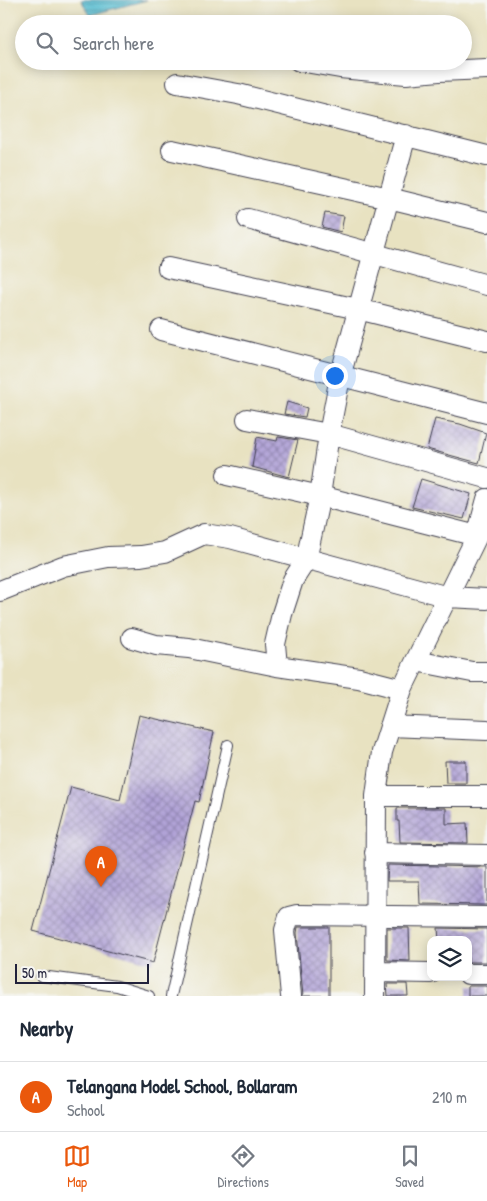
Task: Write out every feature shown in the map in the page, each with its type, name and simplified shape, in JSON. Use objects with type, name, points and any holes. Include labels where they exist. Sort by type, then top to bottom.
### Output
[{"type":"street","points":[[472,70],[487,69]]},
{"type":"street","points":[[362,70],[406,74],[463,70]]},
{"type":"street","points":[[177,83],[238,94],[487,156]]},
{"type":"street","points":[[277,666],[275,644],[282,614],[293,580],[306,560],[320,496],[340,377],[406,135]]},
{"type":"street","points":[[172,150],[389,198],[487,222]]},
{"type":"street","points":[[248,219],[487,285]]},
{"type":"street","points":[[168,268],[358,308],[487,341]]},
{"type":"street","points":[[161,330],[487,413]]},
{"type":"street","points":[[247,419],[329,434],[487,478]]},
{"type":"street","points":[[227,475],[320,496],[477,536]]},
{"type":"street","points":[[375,996],[376,796],[382,752],[402,689],[477,536],[487,499]]},
{"type":"street","points":[[0,591],[63,566],[108,557],[141,556],[165,552],[204,534],[230,538],[448,597],[487,599]]},
{"type":"street","points":[[132,638],[156,645],[189,648],[277,666],[359,678],[402,689]]},
{"type":"street","points":[[416,661],[472,672],[487,672]]},
{"type":"street","points":[[390,726],[487,730]]},
{"type":"street","points":[[376,796],[487,796]]},
{"type":"street","points":[[375,853],[487,855]]},
{"type":"street","points":[[291,996],[285,930],[289,917],[297,915],[487,916]]},
{"type":"street","points":[[375,972],[427,973]]},
{"type":"street","points":[[472,974],[487,974]]},
{"type":"lane","points":[[170,996],[228,745]]},
{"type":"lane","points":[[41,976],[117,986],[149,996]]},
{"type":"water","points":[[81,0],[147,0],[90,15]]},
{"type":"building","points":[[325,213],[344,216],[341,232],[322,227]]},
{"type":"building","points":[[287,402],[307,408],[305,417],[284,414]]},
{"type":"building","points":[[435,419],[460,424],[486,433],[479,463],[427,449]]},
{"type":"building","points":[[257,437],[277,441],[278,437],[298,440],[289,477],[252,467]]},
{"type":"building","points":[[421,479],[471,494],[464,519],[412,507]]},
{"type":"building","points":[[139,715],[214,732],[199,802],[195,801],[153,963],[33,931],[71,787],[120,800]]},
{"type":"building","points":[[445,761],[466,761],[466,783],[446,783]]},
{"type":"building","points":[[397,808],[446,808],[446,824],[467,823],[468,843],[400,842]]},
{"type":"building","points":[[388,865],[487,867],[487,905],[420,904],[419,881],[387,881]]},
{"type":"building","points":[[298,927],[329,927],[329,996],[303,996]]},
{"type":"building","points":[[387,928],[409,928],[410,961],[387,960]]},
{"type":"building","points":[[438,928],[487,929],[487,962],[472,962],[472,936],[439,936]]},
{"type":"building","points":[[387,984],[407,984],[408,996],[388,996]]},
{"type":"building","points":[[468,986],[487,986],[487,996],[468,996]]},
{"type":"place","name":"Telangana Model School, Bollaram","points":[[101,887]]}]
